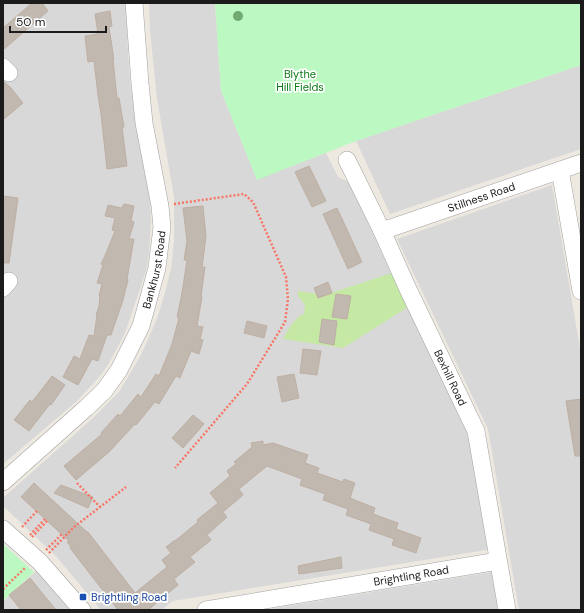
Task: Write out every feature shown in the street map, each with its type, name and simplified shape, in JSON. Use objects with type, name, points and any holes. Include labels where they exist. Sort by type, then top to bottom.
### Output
[{"type":"street","name":"Bankhurst Road","points":[[3,482],[104,391],[119,370],[141,326],[157,268],[162,227],[160,206],[144,123],[134,3]]},
{"type":"street","name":"Bexhill Road","points":[[347,160],[476,431],[507,610]]},
{"type":"street","name":"Stillness Road","points":[[382,231],[581,163]]},
{"type":"street","points":[[560,170],[581,291]]},
{"type":"street","points":[[3,528],[41,557],[82,610]]},
{"type":"street","name":"Brightling Road","points":[[206,610],[498,561]]},
{"type":"path","points":[[160,206],[244,194],[253,202],[286,277],[288,299],[285,322],[247,384],[175,468]]},
{"type":"path","points":[[76,483],[100,507]]},
{"type":"path","points":[[3,589],[74,527],[126,487]]},
{"type":"path","points":[[22,528],[37,511]]},
{"type":"path","points":[[31,537],[46,520]]},
{"type":"path","points":[[41,557],[62,534]]},
{"type":"shaded area","points":[[3,3],[126,3],[131,90],[150,202],[151,219],[149,253],[146,271],[125,333],[109,363],[101,375],[77,401],[3,464]]},
{"type":"shaded area","points":[[149,3],[215,3],[221,91],[257,179],[326,153],[338,177],[349,182],[399,290],[469,433],[488,548],[486,550],[173,601],[161,610],[101,610],[55,555],[3,506],[3,498],[93,418],[119,392],[141,355],[157,319],[164,296],[171,269],[174,241],[174,197],[157,99],[150,31]]},
{"type":"shaded area","points":[[581,65],[581,149],[390,214],[356,141]]},
{"type":"shaded area","points":[[552,185],[581,354],[581,610],[519,610],[488,429],[397,239]]},
{"type":"shaded area","points":[[37,570],[70,610],[3,610],[3,602]]},
{"type":"shaded area","points":[[492,572],[498,610],[264,610]]},
{"type":"green space","name":"Blythe Hill Fields","points":[[215,3],[581,3],[581,65],[356,141],[257,180],[221,91]]},
{"type":"green space","points":[[392,273],[408,307],[343,348],[283,339],[289,328],[301,315],[304,314],[305,305],[298,296],[298,291],[325,295]]},
{"type":"green space","points":[[3,544],[34,572],[3,601]]},
{"type":"building","points":[[32,3],[42,3],[48,11],[3,50],[3,28]]},
{"type":"building","points":[[110,11],[112,26],[109,27],[114,60],[117,98],[119,98],[124,127],[122,127],[127,166],[107,169],[94,61],[88,62],[85,36],[98,34],[95,14]]},
{"type":"building","points":[[3,81],[11,88],[23,103],[3,120]]},
{"type":"building","points":[[309,166],[326,201],[312,207],[295,172]]},
{"type":"building","points":[[3,196],[18,198],[9,263],[3,263]]},
{"type":"building","points":[[124,204],[134,206],[131,221],[134,222],[129,239],[134,239],[128,280],[123,300],[111,335],[107,335],[98,361],[92,359],[78,385],[63,377],[74,356],[80,359],[89,335],[94,336],[96,315],[99,306],[99,296],[102,284],[97,283],[103,265],[101,264],[115,231],[112,230],[115,218],[105,216],[108,205],[121,208]]},
{"type":"building","points":[[203,206],[206,237],[202,267],[205,267],[202,297],[197,326],[203,327],[200,339],[203,340],[199,354],[191,351],[180,378],[176,376],[159,404],[155,402],[136,425],[135,424],[109,452],[76,480],[64,466],[102,434],[101,433],[118,414],[120,416],[138,394],[141,397],[156,374],[159,376],[172,344],[179,318],[177,317],[187,260],[184,260],[187,241],[183,208]]},
{"type":"building","points":[[337,208],[362,262],[348,269],[323,214]]},
{"type":"building","points":[[328,282],[332,293],[318,298],[314,288]]},
{"type":"building","points":[[336,294],[351,296],[347,319],[332,317]]},
{"type":"building","points":[[322,319],[337,321],[334,345],[319,342]]},
{"type":"building","points":[[247,321],[267,326],[264,338],[244,333]]},
{"type":"building","points":[[303,349],[321,351],[317,375],[300,373]]},
{"type":"building","points":[[294,374],[299,398],[282,402],[277,377]]},
{"type":"building","points":[[52,376],[65,385],[51,405],[50,404],[29,431],[14,420],[30,400],[32,402]]},
{"type":"building","points":[[581,399],[581,456],[575,456],[566,401]]},
{"type":"building","points":[[193,415],[204,424],[183,448],[172,438]]},
{"type":"building","points":[[263,441],[263,445],[273,443],[308,455],[305,463],[319,468],[317,473],[343,482],[344,479],[355,483],[350,498],[375,508],[373,514],[398,523],[396,529],[421,538],[416,553],[392,545],[394,539],[369,530],[371,524],[346,515],[348,509],[323,500],[325,494],[300,485],[302,479],[267,466],[239,489],[243,495],[223,512],[227,517],[207,535],[211,540],[190,557],[195,562],[174,579],[178,585],[148,610],[118,610],[70,548],[71,547],[67,542],[69,541],[21,497],[34,483],[88,532],[135,593],[167,567],[162,560],[171,553],[166,547],[198,522],[197,520],[218,503],[210,493],[230,476],[227,471],[236,464],[234,462],[252,447],[251,443]]},
{"type":"building","points":[[61,485],[93,497],[88,508],[54,493]]},
{"type":"building","points":[[341,557],[342,568],[299,574],[298,566]]},
{"type":"building","points":[[30,578],[56,610],[21,610],[9,595]]},
{"type":"place","name":"Brightling Road","points":[[83,597]]}]
